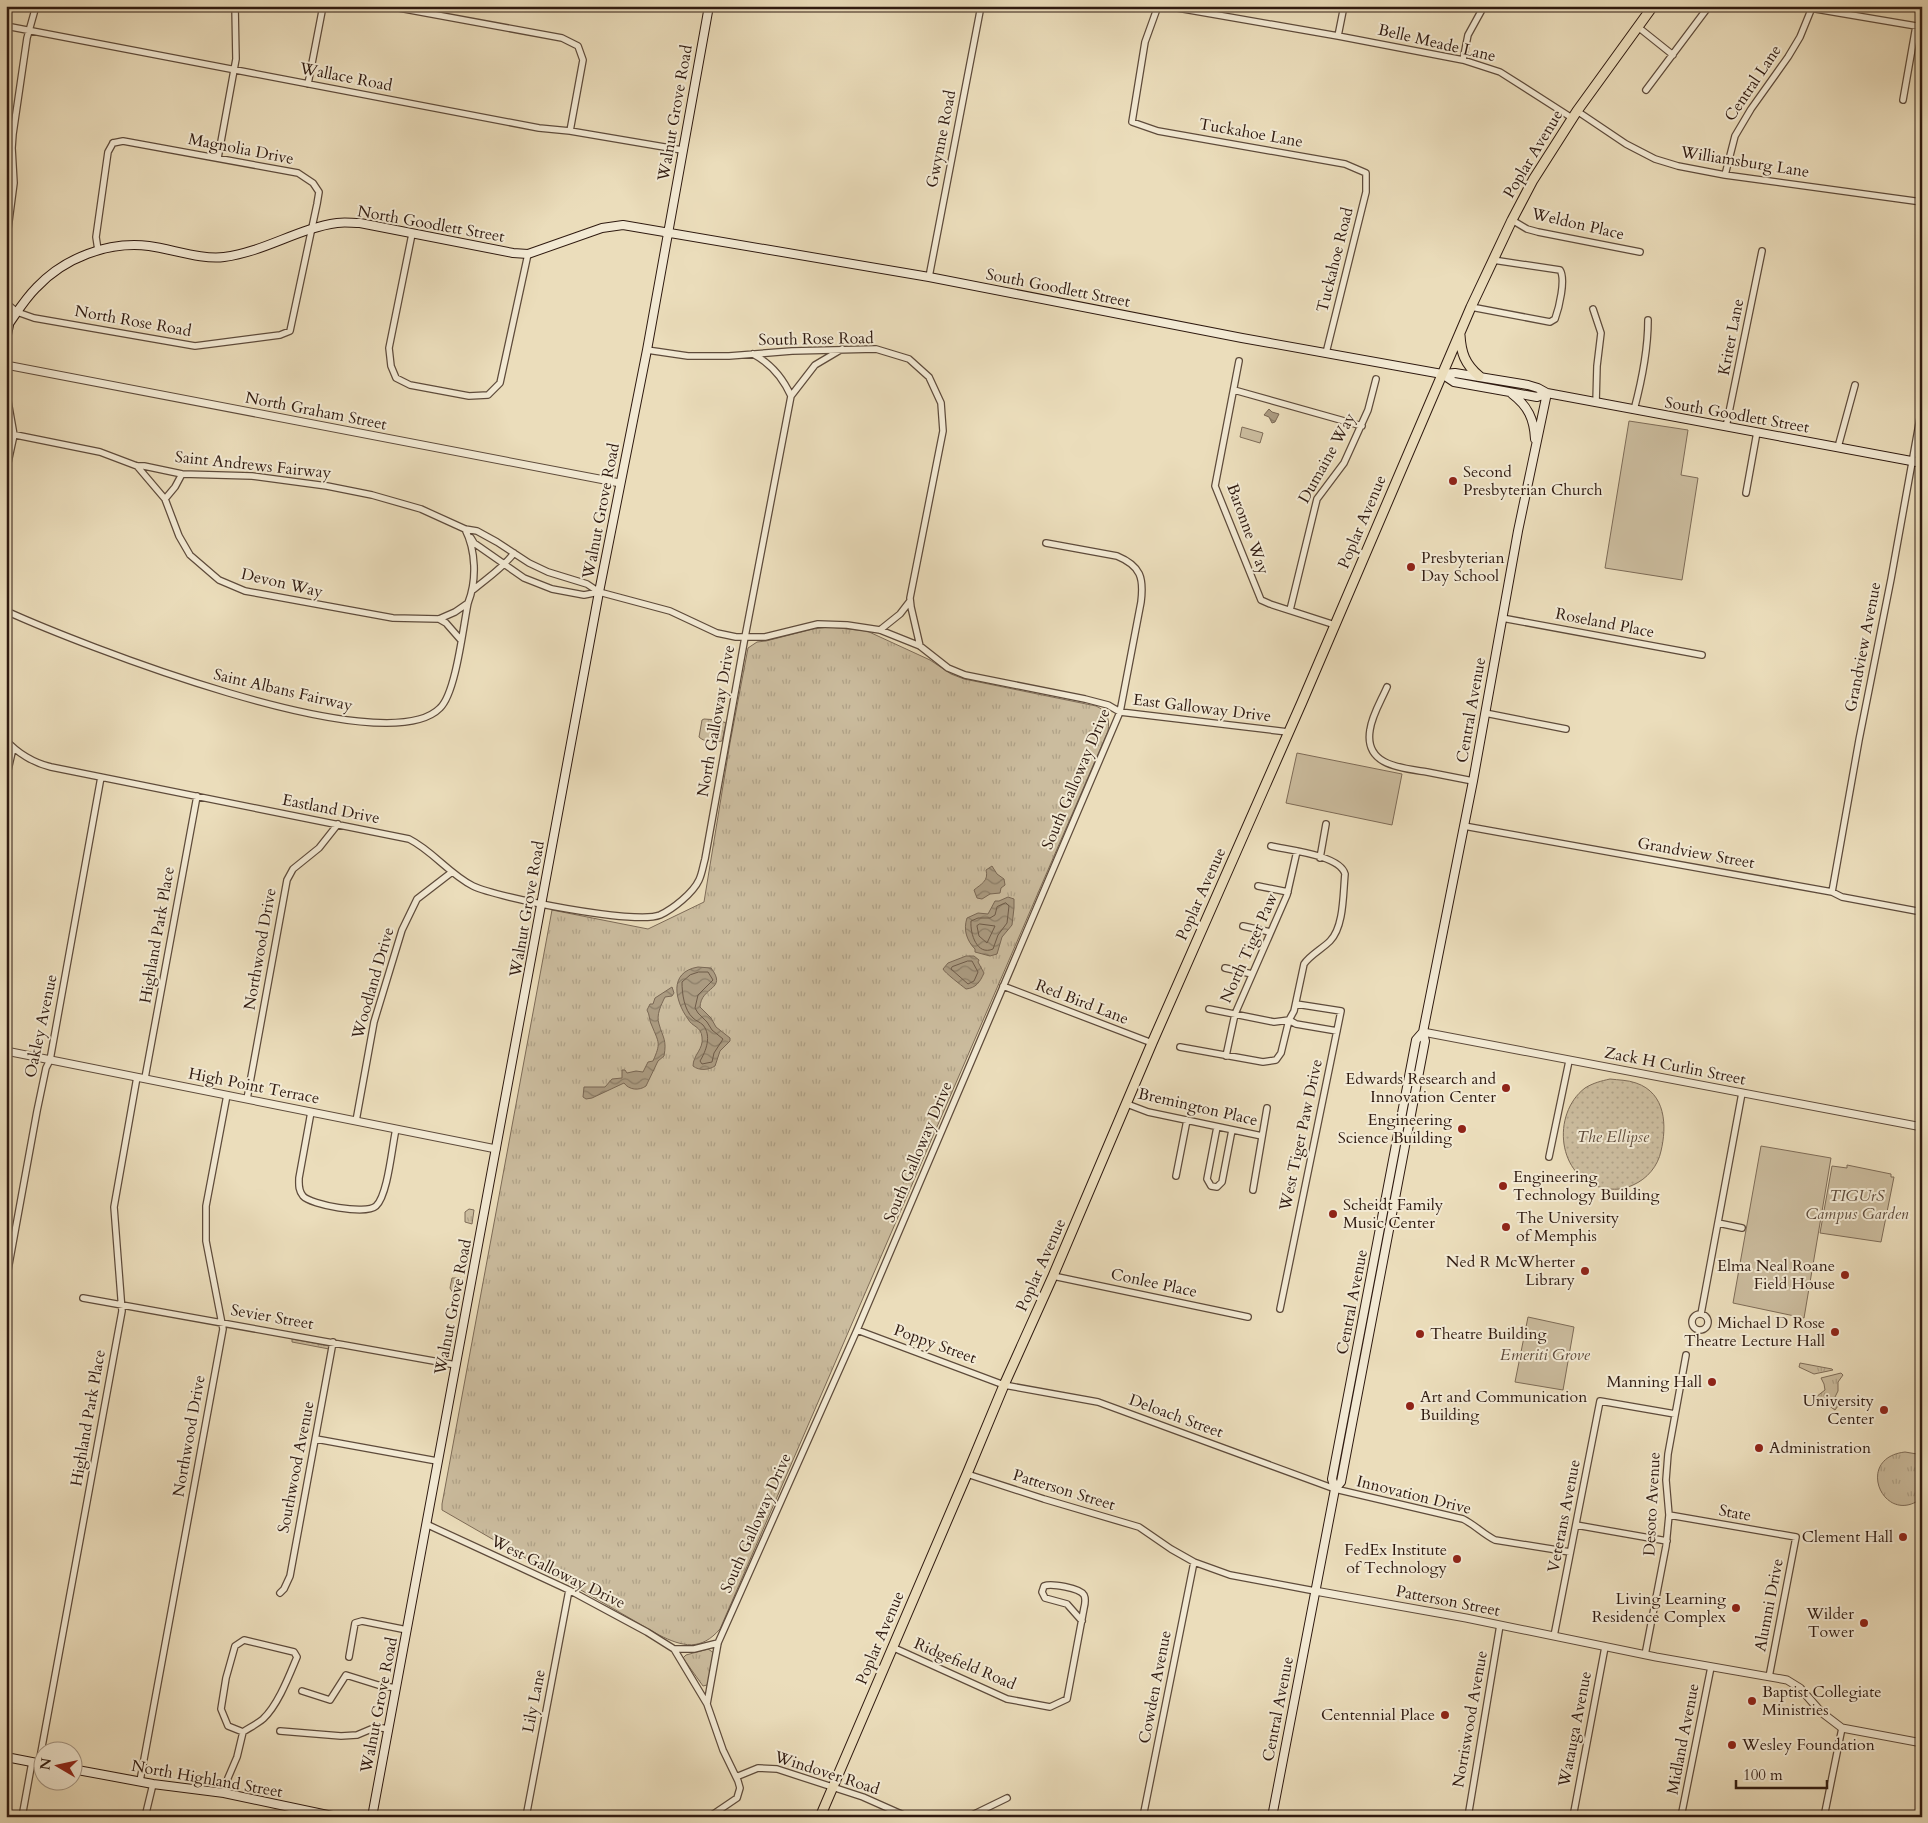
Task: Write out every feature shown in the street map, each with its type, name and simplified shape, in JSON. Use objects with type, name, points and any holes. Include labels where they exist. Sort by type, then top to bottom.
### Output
[{"type":"main road","name":"Walnut Grove Road","points":[[372,1817],[599,592],[647,350],[709,6]]},
{"type":"main road","name":"Poplar Avenue","points":[[820,1817],[1004,1384],[1053,1276],[1471,307],[1533,180],[1574,115],[1653,6]]},
{"type":"main road","name":"North Goodlett Street","points":[[6,340],[8,325],[35,289],[49,276],[67,264],[98,250],[128,246],[147,246],[223,258],[251,252],[312,229],[336,223],[360,223],[513,253],[528,254],[602,228],[622,225],[668,232]]},
{"type":"main road","name":"South Goodlett Street","points":[[668,232],[929,277],[1242,338],[1442,374],[1455,373],[1528,385],[1547,393],[1922,463]]},
{"type":"main road","points":[[1460,332],[1461,348],[1465,361],[1478,376]]},
{"type":"main road","name":"South Goodlett Street","points":[[1442,374],[1454,382],[1511,393],[1537,397],[1547,393]]},
{"type":"main road","points":[[1511,393],[1528,408],[1532,417],[1535,429],[1536,453]]},
{"type":"main road","name":"Central Avenue","points":[[1272,1817],[1335,1489],[1340,1482],[1352,1424],[1425,1041],[1422,1032],[1473,781],[1518,531],[1536,453],[1547,393]]},
{"type":"main road","points":[[6,1757],[32,1762]]},
{"type":"main road","name":"North Highland Street","points":[[82,1771],[153,1784],[224,1793],[337,1817]]},
{"type":"street","points":[[6,244],[14,183],[13,134],[29,31],[36,6]]},
{"type":"street","points":[[218,158],[235,70],[237,51],[235,6]]},
{"type":"street","points":[[308,84],[323,6]]},
{"type":"street","points":[[388,6],[562,38],[578,46],[583,60],[570,131]]},
{"type":"street","name":"Gwynne Road","points":[[929,277],[981,6]]},
{"type":"street","name":"Tuckahoe Lane","points":[[1158,6],[1144,42],[1132,122],[1158,131],[1345,164],[1366,173]]},
{"type":"street","name":"Belle Meade Lane","points":[[1166,6],[1463,60],[1500,72],[1574,115]]},
{"type":"street","points":[[1338,36],[1344,6]]},
{"type":"street","points":[[1463,60],[1468,35],[1484,6]]},
{"type":"street","points":[[1646,90],[1709,6]]},
{"type":"street","points":[[1798,6],[1811,10],[1919,26],[1903,100]]},
{"type":"street","name":"Central Lane","points":[[1725,175],[1735,136],[1751,109],[1788,57],[1800,36],[1811,10]]},
{"type":"street","name":"Wallace Road","points":[[6,26],[539,128],[570,131],[682,150]]},
{"type":"street","points":[[1638,27],[1673,55]]},
{"type":"street","name":"Williamsburg Lane","points":[[1574,115],[1626,144],[1655,158],[1678,166],[1725,175],[1922,202]]},
{"type":"street","points":[[98,250],[96,237],[108,152],[113,143],[109,137]]},
{"type":"street","name":"Magnolia Drive","points":[[113,143],[123,141],[298,173],[313,183],[319,192],[312,229]]},
{"type":"street","name":"Tuckahoe Road","points":[[1326,353],[1366,192],[1366,173]]},
{"type":"street","name":"Weldon Place","points":[[1512,220],[1527,229],[1538,232],[1640,252]]},
{"type":"street","name":"North Rose Road","points":[[17,312],[34,318],[195,346],[280,335],[290,331],[312,229]]},
{"type":"street","points":[[412,234],[389,348],[391,366],[396,378],[410,385],[469,396],[488,396],[500,383],[528,254]]},
{"type":"street","name":"Kriter Lane","points":[[1726,427],[1762,251]]},
{"type":"street","points":[[1471,307],[1550,322],[1555,319],[1563,278],[1560,270],[1493,260]]},
{"type":"street","points":[[6,303],[17,312]]},
{"type":"street","points":[[1593,309],[1601,333],[1597,366],[1596,402]]},
{"type":"street","points":[[1634,410],[1648,347],[1648,320]]},
{"type":"street","name":"North Galloway Drive","points":[[542,903],[603,915],[658,916],[680,903],[698,882],[705,858],[791,396],[814,365],[842,349]]},
{"type":"street","name":"South Rose Road","points":[[647,350],[688,356],[876,349],[909,359],[929,376],[941,403],[943,431],[910,602],[920,646]]},
{"type":"street","points":[[752,354],[765,361],[778,374],[791,396]]},
{"type":"street","name":"Baronne Way","points":[[1238,361],[1215,486],[1261,600],[1334,625]]},
{"type":"street","name":"North Graham Street","points":[[6,365],[620,483]]},
{"type":"street","name":"Dumaine Way","points":[[1290,610],[1316,499],[1344,463],[1362,426],[1376,379]]},
{"type":"street","points":[[1838,447],[1855,385]]},
{"type":"street","points":[[6,390],[14,435],[6,472]]},
{"type":"street","points":[[1234,390],[1362,426]]},
{"type":"street","name":"Grandview Avenue","points":[[1832,892],[1922,407]]},
{"type":"street","points":[[1746,493],[1756,432]]},
{"type":"street","name":"Saint Andrews Fairway","points":[[6,433],[100,452],[137,466],[182,474],[252,476],[327,486],[372,495],[421,509],[465,529],[477,531],[542,569],[587,584],[599,592]]},
{"type":"street","name":"Devon Way","points":[[137,466],[166,499],[182,544],[190,555],[219,580],[245,591],[393,618],[439,619],[455,612],[468,603]]},
{"type":"street","points":[[166,499],[182,474]]},
{"type":"street","name":"Saint Andrews Fairway","points":[[465,529],[474,543],[524,578],[552,588],[584,595],[599,592]]},
{"type":"street","name":"Saint Albans Fairway","points":[[6,612],[104,652],[187,681],[273,705],[356,722],[386,723],[410,721],[437,711],[451,688],[468,603],[473,590],[474,569],[471,546],[465,529]]},
{"type":"street","name":"South Galloway Drive","points":[[709,1817],[737,1798],[740,1788],[723,1750],[707,1704],[718,1643],[857,1330],[1120,712],[1141,602],[1143,589],[1141,578],[1136,567],[1117,556],[1046,543]]},
{"type":"street","name":"Saint Albans Fairway","points":[[473,590],[494,571],[506,564],[514,553]]},
{"type":"street","name":"East Galloway Drive","points":[[599,592],[670,611],[716,633],[745,637],[765,637],[818,624],[847,625],[880,630],[920,646],[948,668],[965,675],[1085,699],[1108,705],[1120,712],[1288,732]]},
{"type":"street","points":[[880,630],[900,614],[910,602]]},
{"type":"street","name":"Roseland Place","points":[[1502,618],[1702,655]]},
{"type":"street","points":[[439,619],[446,623],[460,639]]},
{"type":"street","points":[[1387,687],[1371,722],[1371,746],[1378,758],[1392,766],[1473,781]]},
{"type":"street","points":[[1485,713],[1566,729]]},
{"type":"street","name":"Eastland Drive","points":[[6,740],[10,748],[44,766],[408,839],[452,872],[483,890],[542,903]]},
{"type":"street","points":[[6,779],[10,748]]},
{"type":"street","name":"Oakley Avenue","points":[[6,1281],[37,1111],[46,1068],[50,1060],[101,777]]},
{"type":"street","name":"Highland Park Place","points":[[145,1078],[196,796]]},
{"type":"street","name":"Northwood Drive","points":[[247,1099],[287,880],[293,870],[320,848],[338,824]]},
{"type":"street","points":[[1320,858],[1326,824]]},
{"type":"street","name":"Grandview Street","points":[[1464,826],[1832,892],[1842,897],[1922,912]]},
{"type":"street","points":[[1180,1047],[1263,1062],[1276,1060],[1282,1053],[1289,1020],[1293,1015],[1296,1004],[1304,964],[1307,959],[1330,942],[1339,928],[1345,874],[1343,870],[1337,864],[1320,858],[1271,846]]},
{"type":"street","name":"North Tiger Paw","points":[[1226,1056],[1235,1014],[1288,892],[1297,851]]},
{"type":"street","name":"Woodland Drive","points":[[356,1121],[375,1016],[404,926],[417,899],[452,872]]},
{"type":"street","points":[[1258,886],[1288,892]]},
{"type":"street","points":[[1243,926],[1270,932]]},
{"type":"street","points":[[1225,968],[1252,974]]},
{"type":"street","name":"Red Bird Lane","points":[[1004,986],[1152,1043]]},
{"type":"street","name":"West Tiger Paw Drive","points":[[1280,1309],[1340,1011],[1296,1004]]},
{"type":"street","points":[[1209,1009],[1274,1022],[1289,1020],[1296,1024],[1336,1031]]},
{"type":"street","name":"Zack H Curlin Street","points":[[1422,1032],[1922,1127]]},
{"type":"street","name":"High Point Terrace","points":[[6,1051],[496,1149]]},
{"type":"street","points":[[1549,1157],[1569,1060]]},
{"type":"street","name":"Highland Park Place","points":[[42,1740],[122,1304],[114,1207],[137,1077]]},
{"type":"street","points":[[1702,1314],[1742,1093]]},
{"type":"street","name":"Northwood Drive","points":[[140,1781],[222,1329],[208,1251],[205,1221],[226,1095]]},
{"type":"street","name":"Bremington Place","points":[[1127,1104],[1148,1112],[1262,1136]]},
{"type":"street","points":[[1253,1190],[1267,1108]]},
{"type":"street","points":[[310,1112],[299,1178],[300,1192],[314,1203],[360,1210],[373,1208],[383,1195],[396,1128]]},
{"type":"street","points":[[1176,1176],[1187,1120]]},
{"type":"street","points":[[1217,1127],[1207,1179],[1210,1186],[1213,1187],[1217,1187],[1222,1182],[1232,1130]]},
{"type":"street","points":[[1718,1223],[1742,1228]]},
{"type":"street","name":"Conlee Place","points":[[1053,1276],[1248,1317]]},
{"type":"street","name":"Sevier Street","points":[[83,1298],[456,1365]]},
{"type":"street","name":"Poppy Street","points":[[857,1330],[1004,1384]]},
{"type":"street","name":"Southwood Avenue","points":[[280,1593],[290,1576],[333,1342]]},
{"type":"street","name":"Desoto Avenue","points":[[1646,1655],[1667,1541],[1669,1515],[1666,1480],[1668,1454],[1686,1355]]},
{"type":"street","name":"Deloach Street","points":[[1004,1384],[1098,1402],[1335,1489]]},
{"type":"street","name":"Veterans Avenue","points":[[1554,1636],[1600,1401],[1675,1414]]},
{"type":"street","points":[[316,1439],[437,1461]]},
{"type":"street","name":"Patterson Street","points":[[967,1474],[1044,1500],[1139,1527],[1171,1550],[1194,1562],[1230,1574],[1500,1625],[1646,1655],[1788,1680],[1800,1688],[1821,1712],[1842,1728],[1922,1743]]},
{"type":"street","name":"Innovation Drive","points":[[1335,1489],[1463,1519],[1474,1524],[1485,1535],[1494,1540],[1570,1552]]},
{"type":"street","name":"State","points":[[1669,1515],[1796,1537]]},
{"type":"street","name":"West Galloway Drive","points":[[426,1524],[570,1590],[674,1649],[707,1704]]},
{"type":"street","points":[[1576,1525],[1667,1541]]},
{"type":"street","name":"Alumni Drive","points":[[1769,1677],[1796,1537]]},
{"type":"street","name":"Cowden Avenue","points":[[1143,1817],[1194,1562]]},
{"type":"street","name":"Ridgefield Road","points":[[892,1647],[1007,1699],[1050,1707],[1067,1699],[1082,1621],[1085,1601],[1083,1593],[1076,1589],[1050,1585],[1044,1586],[1042,1592],[1045,1598],[1067,1604],[1082,1621]]},
{"type":"street","name":"Lily Lane","points":[[526,1817],[570,1590]]},
{"type":"street","points":[[349,1657],[355,1622],[362,1621],[407,1630]]},
{"type":"street","name":"Norriswood Avenue","points":[[1468,1817],[1500,1625]]},
{"type":"street","points":[[224,1793],[237,1758],[243,1732],[263,1719],[282,1690],[297,1657],[294,1652],[244,1640],[235,1646],[226,1678],[221,1709],[228,1726],[243,1732]]},
{"type":"street","points":[[674,1649],[694,1649],[718,1643]]},
{"type":"street","name":"Watauga Avenue","points":[[1573,1817],[1605,1647]]},
{"type":"street","name":"Midland Avenue","points":[[1681,1817],[1711,1667]]},
{"type":"street","points":[[302,1691],[330,1700],[346,1675],[378,1686],[396,1688]]},
{"type":"street","points":[[280,1732],[341,1736],[358,1735],[376,1726],[388,1729]]},
{"type":"street","points":[[1824,1817],[1842,1728]]},
{"type":"street","name":"Windover Road","points":[[736,1776],[752,1769],[765,1767],[782,1771],[864,1797],[908,1817]]},
{"type":"street","name":"Highland Park Place","points":[[22,1817],[32,1783]]},
{"type":"street","points":[[146,1817],[153,1784]]},
{"type":"street","points":[[968,1817],[1007,1798]]},
{"type":"green space","points":[[1629,421],[1688,430],[1681,475],[1698,478],[1682,580],[1605,568]]},
{"type":"green space","points":[[1242,427],[1263,433],[1260,443],[1240,437]]},
{"type":"green space","points":[[829,627],[867,631],[930,660],[951,674],[964,679],[1096,706],[1103,710],[1107,716],[1109,723],[1108,731],[720,1629],[706,1641],[691,1645],[676,1642],[659,1635],[442,1510],[442,1504],[552,910],[648,929],[704,902],[730,743],[748,648],[757,642]]},
{"type":"green space","points":[[702,720],[719,720],[726,723],[722,741],[710,742],[699,737]]},
{"type":"green space","points":[[1297,753],[1402,774],[1392,825],[1286,803]]},
{"type":"green space","name":"The Ellipse","points":[[1610,1079],[1633,1082],[1646,1088],[1659,1102],[1664,1121],[1660,1157],[1655,1167],[1638,1182],[1629,1187],[1618,1189],[1603,1188],[1588,1182],[1576,1172],[1568,1159],[1564,1144],[1564,1128],[1567,1113],[1574,1099],[1588,1086]]},
{"type":"green space","points":[[1761,1146],[1831,1158],[1804,1318],[1733,1303]]},
{"type":"green space","name":"TIGUrS Campus Garden","points":[[1847,1165],[1891,1174],[1891,1177],[1894,1177],[1881,1242],[1820,1233],[1832,1166],[1847,1168]]},
{"type":"green space","points":[[469,1209],[474,1210],[472,1224],[465,1222],[465,1212]]},
{"type":"green space","points":[[452,1278],[461,1278],[458,1294],[453,1293],[450,1288]]},
{"type":"green space","name":"Emeriti Grove","points":[[1528,1317],[1574,1327],[1563,1390],[1515,1382]]},
{"type":"green space","points":[[292,1339],[329,1346],[329,1349],[292,1342]]},
{"type":"green space","points":[[1800,1363],[1833,1370],[1814,1374],[1799,1367]]},
{"type":"green space","points":[[1841,1373],[1843,1375],[1838,1382],[1838,1391],[1834,1399],[1838,1406],[1835,1410],[1816,1397],[1825,1390],[1821,1378]]},
{"type":"green space","points":[[1905,1452],[1917,1454],[1922,1459],[1922,1498],[1908,1505],[1896,1504],[1886,1498],[1880,1489],[1878,1477],[1880,1466],[1889,1457]]},
{"type":"green space","points":[[708,1649],[714,1653],[709,1682],[703,1686],[683,1658],[686,1655]]},
{"type":"water","points":[[1269,409],[1279,414],[1275,422],[1272,423],[1269,417],[1264,415]]},
{"type":"water","points":[[992,866],[997,874],[1004,879],[1005,885],[1001,888],[1000,893],[990,894],[982,899],[977,898],[974,890],[984,882],[987,874],[986,870]]},
{"type":"water","points":[[1008,897],[1014,899],[1012,925],[1002,937],[997,954],[990,956],[975,952],[966,935],[967,918],[978,913],[988,914],[995,901]]},
{"type":"water","points":[[966,956],[974,956],[979,960],[978,962],[984,973],[977,984],[966,989],[943,969],[948,963]]},
{"type":"water","points":[[698,967],[711,968],[717,980],[701,1000],[700,1007],[711,1018],[716,1027],[730,1038],[730,1041],[720,1051],[715,1066],[704,1069],[698,1069],[693,1066],[702,1041],[701,1033],[683,1012],[677,988],[678,981],[682,975],[688,970]]},
{"type":"water","points":[[672,987],[674,993],[672,996],[665,997],[658,1017],[665,1043],[664,1056],[658,1061],[646,1086],[634,1089],[624,1083],[592,1098],[586,1099],[583,1097],[584,1087],[605,1087],[612,1079],[622,1078],[622,1070],[625,1070],[627,1073],[643,1072],[648,1062],[653,1061],[658,1043],[647,1010],[650,1004],[653,1004],[655,998]]},
{"type":"place","name":"Second Presbyterian Church","points":[[1453,481]]},
{"type":"place","name":"Presbyterian Day School","points":[[1411,567]]},
{"type":"place","name":"Edwards Research and Innovation Center","points":[[1506,1088]]},
{"type":"place","name":"Engineering Science Building","points":[[1462,1129]]},
{"type":"place","name":"Engineering Technology Building","points":[[1503,1186]]},
{"type":"place","name":"Scheidt Family Music Center","points":[[1333,1214]]},
{"type":"place","name":"The University of Memphis","points":[[1506,1227]]},
{"type":"place","name":"Ned R McWherter Library","points":[[1585,1271]]},
{"type":"place","name":"Elma Neal Roane Field House","points":[[1845,1275]]},
{"type":"place","name":"Michael D Rose Theatre Lecture Hall","points":[[1835,1332]]},
{"type":"place","name":"Theatre Building","points":[[1420,1334]]},
{"type":"place","name":"Manning Hall","points":[[1712,1382]]},
{"type":"place","name":"Art and Communication Building","points":[[1410,1406]]},
{"type":"place","name":"University Center","points":[[1884,1410]]},
{"type":"place","name":"Administration","points":[[1759,1448]]},
{"type":"place","name":"Clement Hall","points":[[1903,1537]]},
{"type":"place","name":"FedEx Institute of Technology","points":[[1457,1559]]},
{"type":"place","name":"Living Learning Residence Complex","points":[[1736,1608]]},
{"type":"place","name":"Wilder Tower","points":[[1864,1623]]},
{"type":"place","name":"Baptist Collegiate Ministries","points":[[1752,1701]]},
{"type":"place","name":"Centennial Place","points":[[1445,1715]]},
{"type":"place","name":"Wesley Foundation","points":[[1732,1745]]}]
